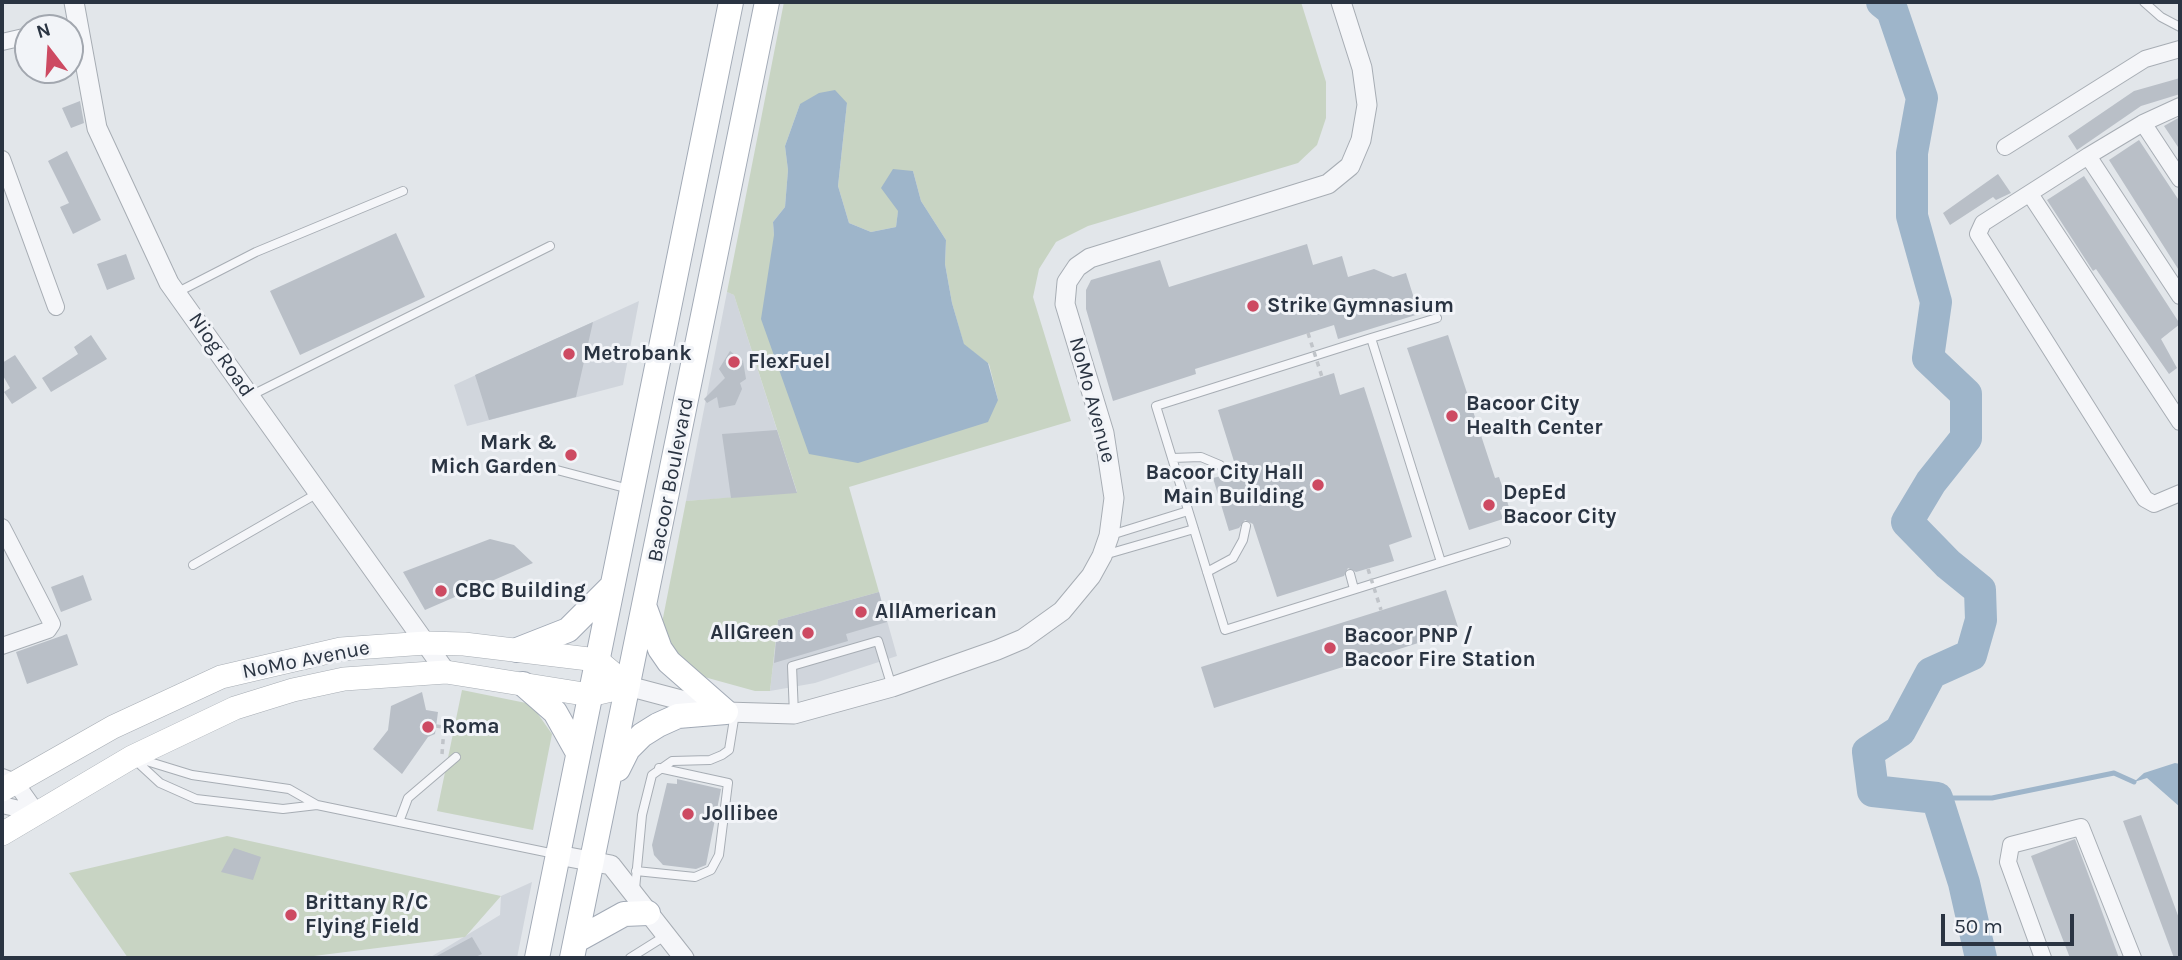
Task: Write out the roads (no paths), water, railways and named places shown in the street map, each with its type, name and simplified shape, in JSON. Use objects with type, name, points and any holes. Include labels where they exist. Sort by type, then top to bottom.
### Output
[{"type":"main road","name":"Bacoor Boulevard","points":[[533,957],[558,855],[731,2]]},
{"type":"main road","name":"Bacoor Boulevard","points":[[574,949],[610,785],[767,2]]},
{"type":"main road","points":[[517,650],[568,630],[612,586]]},
{"type":"main road","points":[[645,608],[660,649],[669,662],[731,713]]},
{"type":"main road","name":"NoMo Avenue","points":[[6,783],[113,727],[221,677],[341,649],[426,643],[597,660],[628,686]]},
{"type":"main road","name":"NoMo Avenue","points":[[2,834],[132,757],[235,708],[293,690],[344,679],[446,672],[590,695],[628,686]]},
{"type":"main road","points":[[523,684],[555,712],[578,753]]},
{"type":"main road","points":[[610,785],[628,749],[642,735],[678,716],[731,713]]},
{"type":"main road","points":[[574,949],[641,904]]},
{"type":"street","name":"NoMo Avenue","points":[[628,686],[731,713],[794,715],[892,687],[997,650],[1046,626],[1078,595],[1102,556],[1109,536],[1114,498],[1111,467],[1096,404],[1065,304],[1067,282],[1077,267],[1090,258],[1328,184],[1350,166],[1361,140],[1367,105],[1362,68],[1341,2]]},
{"type":"street","points":[[2005,148],[2146,59],[2180,48]]},
{"type":"street","name":"Niog Road","points":[[84,78],[97,128],[129,203],[176,293],[446,672]]},
{"type":"street","points":[[2180,106],[2143,123],[2088,156],[1979,228],[1980,241],[2145,499],[2154,504],[2180,493]]},
{"type":"street","points":[[2143,123],[2180,179]]},
{"type":"street","points":[[2088,156],[2180,296]]},
{"type":"street","points":[[2,159],[56,307]]},
{"type":"street","points":[[2030,194],[2180,422]]},
{"type":"street","points":[[2,527],[52,624],[48,630],[2,646]]},
{"type":"street","points":[[6,783],[37,813]]},
{"type":"street","points":[[2,805],[37,813]]},
{"type":"street","points":[[2043,958],[2008,862],[2011,845],[2081,827],[2133,958]]},
{"type":"street","points":[[558,855],[611,865],[683,958]]},
{"type":"lane","points":[[2144,2],[2161,17],[2180,27]]},
{"type":"lane","points":[[176,293],[256,252],[403,191]]},
{"type":"lane","points":[[250,396],[550,246]]},
{"type":"lane","points":[[1437,318],[1156,406],[1188,511],[1225,629],[1506,542]]},
{"type":"lane","points":[[1371,338],[1441,562]]},
{"type":"lane","points":[[1172,458],[1201,457],[1220,465],[1228,474]]},
{"type":"lane","points":[[538,465],[632,489]]},
{"type":"lane","points":[[193,565],[319,492]]},
{"type":"lane","points":[[1109,536],[1188,511]]},
{"type":"lane","points":[[1208,572],[1233,558],[1244,540],[1246,526]]},
{"type":"lane","points":[[1102,556],[1194,529]]},
{"type":"lane","points":[[1350,574],[1354,589]]},
{"type":"lane","points":[[794,715],[792,666],[878,641],[892,687]]},
{"type":"lane","points":[[641,904],[636,872],[642,815],[650,779],[659,768],[672,761],[710,760],[729,750],[731,713]]},
{"type":"lane","points":[[132,757],[160,783],[196,799],[284,809],[317,805]]},
{"type":"lane","points":[[132,757],[192,775],[289,789],[317,805],[558,855]]},
{"type":"lane","points":[[399,822],[408,798],[456,757]]},
{"type":"lane","points":[[636,872],[695,877],[710,870],[719,855],[728,783],[659,768]]},
{"type":"lane","points":[[630,958],[665,936]]},
{"type":"water","points":[[835,90],[847,103],[838,186],[849,223],[871,232],[896,227],[898,211],[881,188],[893,169],[913,171],[921,201],[946,240],[945,264],[952,303],[964,344],[988,363],[998,400],[988,422],[858,463],[809,454],[761,319],[774,235],[773,222],[785,207],[788,170],[785,146],[800,104],[819,93]]},
{"type":"water","points":[[2175,763],[2180,764],[2180,807],[2147,778],[2134,782],[2144,773]]},
{"type":"waterway","points":[[1882,2],[1892,10],[1922,98],[1912,153],[1912,216],[1936,302],[1928,358],[1966,394],[1966,438],[1931,482],[1907,522],[1948,564],[1980,590],[1981,620],[1971,655],[1931,673],[1900,731],[1868,752],[1873,791],[1937,798],[1964,883],[1981,958]]},
{"type":"waterway","points":[[1932,798],[1992,798],[2114,773],[2134,782]]},
{"type":"place","name":"Strike Gymnasium","points":[[1253,306]]},
{"type":"place","name":"Metrobank","points":[[569,354]]},
{"type":"place","name":"FlexFuel","points":[[734,362]]},
{"type":"place","name":"Bacoor City Health Center","points":[[1452,416]]},
{"type":"place","name":"Mark & Mich Garden","points":[[571,455]]},
{"type":"place","name":"Bacoor City Hall Main Building","points":[[1318,485]]},
{"type":"place","name":"DepEd Bacoor City","points":[[1489,505]]},
{"type":"place","name":"CBC Building","points":[[441,591]]},
{"type":"place","name":"AllAmerican","points":[[861,612]]},
{"type":"place","name":"AllGreen","points":[[808,633]]},
{"type":"place","name":"Bacoor PNP / Bacoor Fire Station","points":[[1330,648]]},
{"type":"place","name":"Roma","points":[[428,727]]},
{"type":"place","name":"Jollibee","points":[[688,814]]},
{"type":"place","name":"Brittany R/C Flying Field","points":[[291,915]]}]
